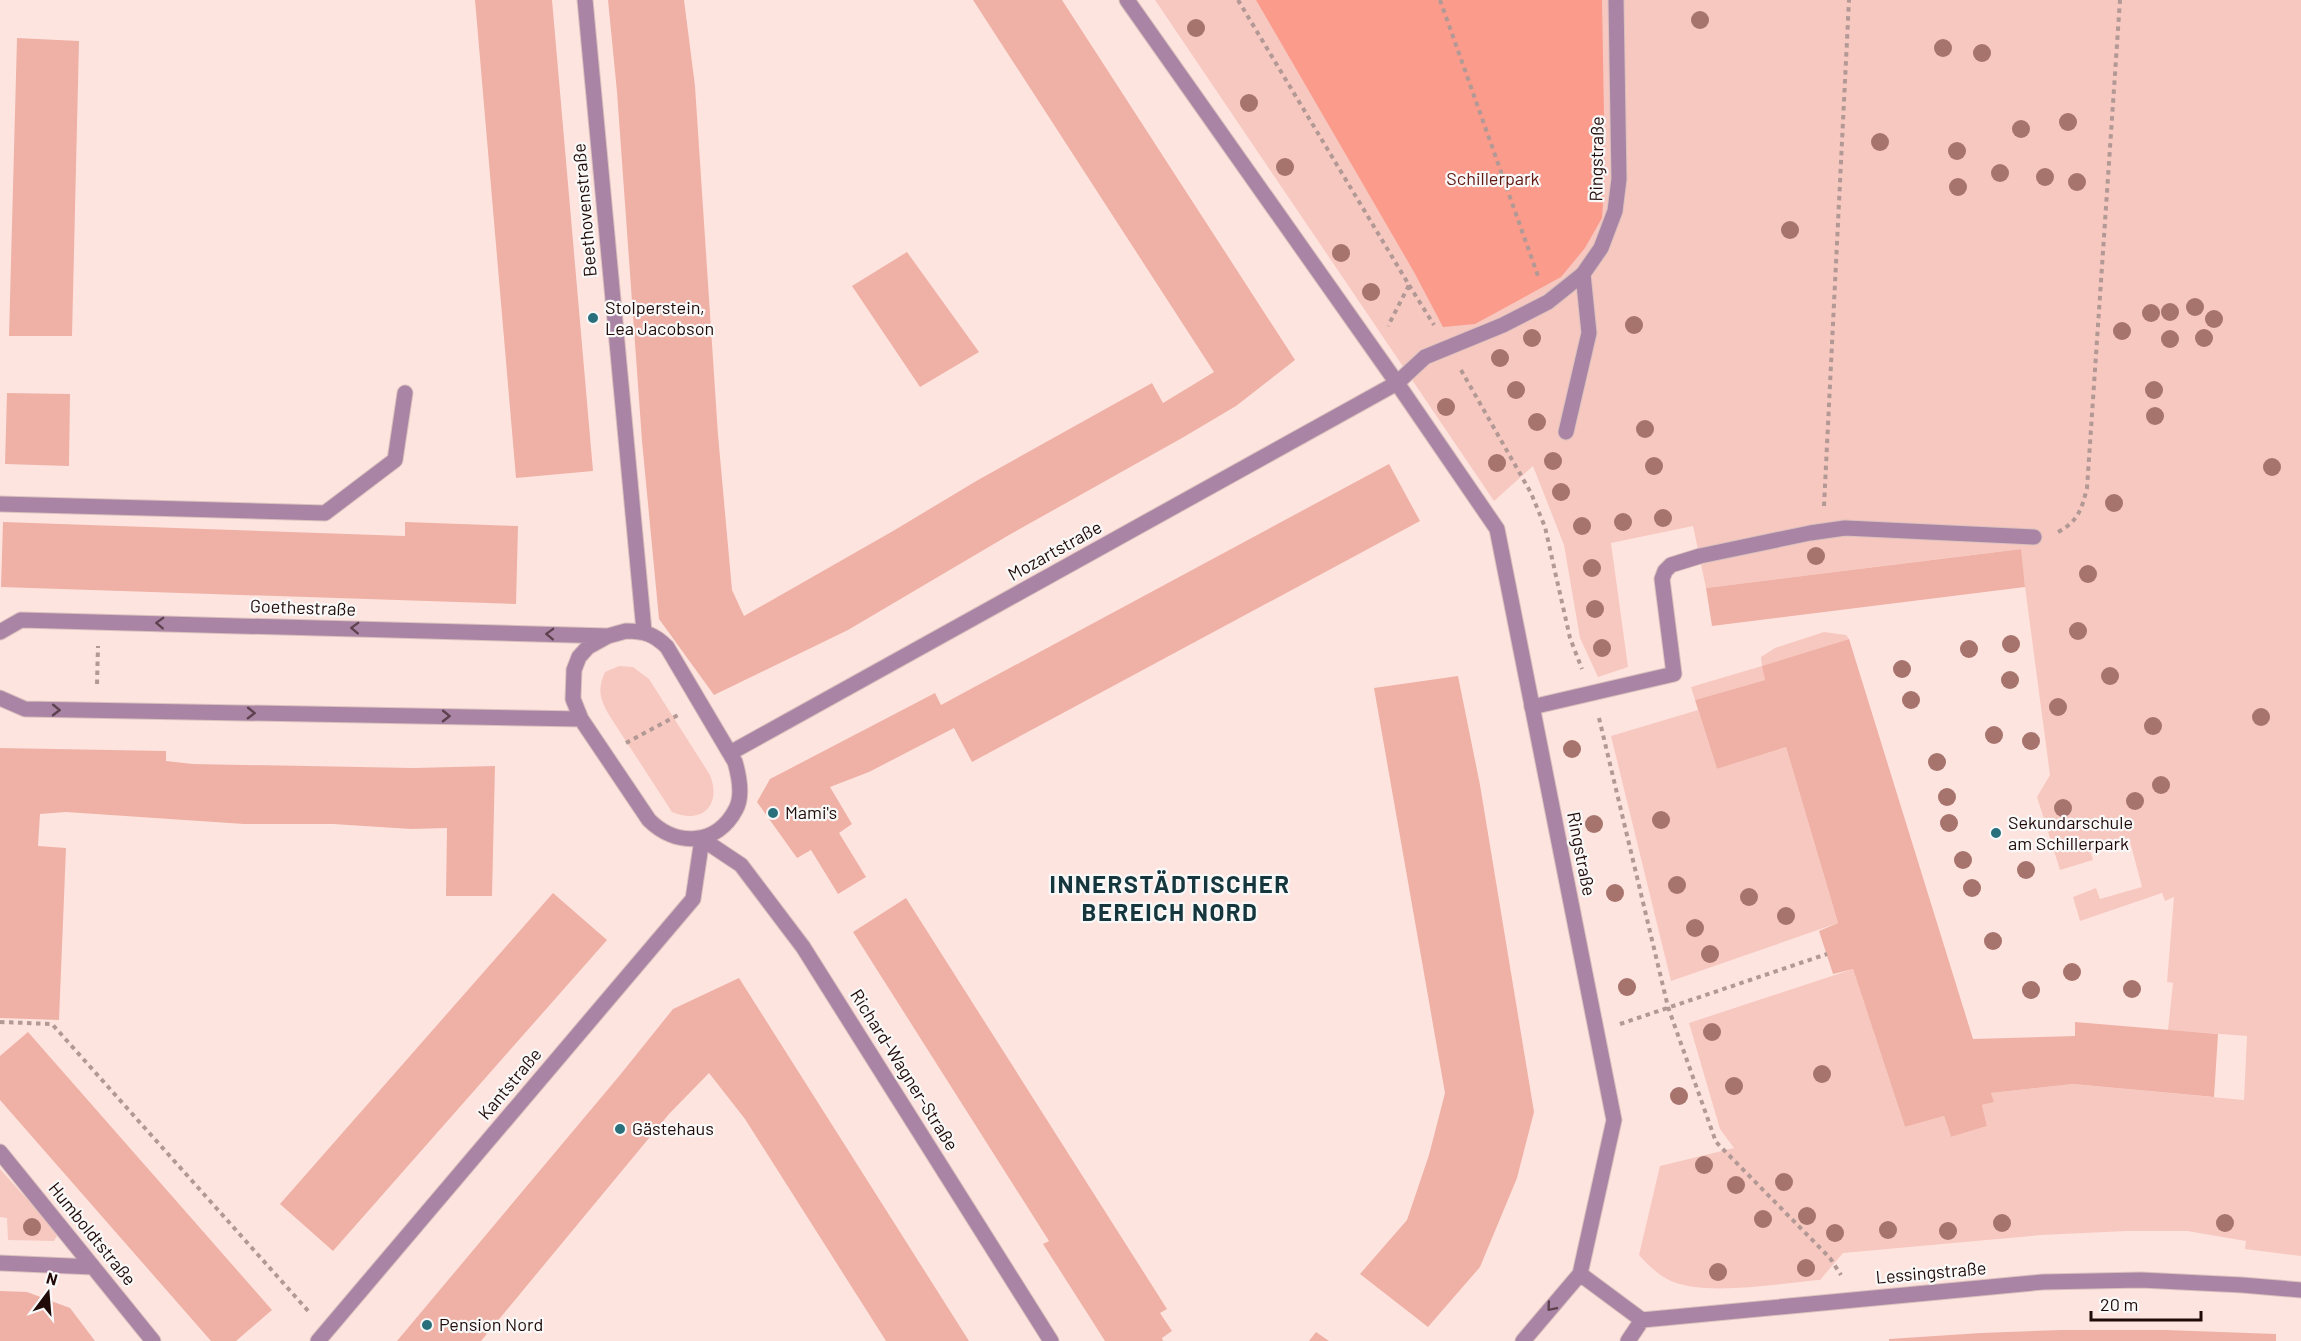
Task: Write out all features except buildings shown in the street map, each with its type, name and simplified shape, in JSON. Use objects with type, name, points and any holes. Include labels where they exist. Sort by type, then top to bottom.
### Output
[{"type":"street","name":"Beethovenstraße","points":[[585,0],[644,631]]},
{"type":"street","name":"Ringstraße","points":[[1127,0],[1397,382],[1497,529],[1614,1120],[1580,1274],[1523,1341]]},
{"type":"street","name":"Ringstraße","points":[[1397,382],[1425,357],[1503,325],[1548,303],[1582,274],[1601,248],[1615,211],[1619,179],[1616,0]]},
{"type":"street","points":[[1566,432],[1589,333],[1582,274]]},
{"type":"street","name":"Mozartstraße","points":[[730,753],[1397,382]]},
{"type":"street","points":[[0,504],[325,513],[395,460],[405,393]]},
{"type":"street","points":[[1532,707],[1674,674],[1662,579],[1665,571],[1671,565],[1700,556],[1845,528],[2034,537]]},
{"type":"street","name":"Goethestraße","points":[[0,632],[21,620],[608,636]]},
{"type":"street","points":[[626,631],[644,631],[658,638],[666,647],[730,753],[740,777],[737,807],[728,821],[702,838],[671,837],[660,831],[649,819],[581,719],[573,699],[574,670],[579,657],[588,646],[608,636],[626,631]]},
{"type":"street","points":[[0,698],[25,709],[581,719]]},
{"type":"street","name":"Kantstraße","points":[[322,1336],[693,899],[702,838]]},
{"type":"street","name":"Richard-Wagner-Straße","points":[[702,838],[741,865],[803,947],[1051,1341]]},
{"type":"street","name":"Humboldtstraße","points":[[0,1152],[153,1341]]},
{"type":"street","points":[[0,1263],[93,1267]]},
{"type":"street","points":[[1580,1274],[1642,1320],[1628,1341]]},
{"type":"street","name":"Lessingstraße","points":[[1642,1320],[2043,1282],[2141,1280],[2301,1290]]},
{"type":"path","points":[[1238,0],[1409,285],[1449,347],[1531,493],[1542,519],[1570,638],[1593,694],[1668,1007],[1716,1142],[1830,1258],[1857,1300]]},
{"type":"path","points":[[1440,0],[1548,303]]},
{"type":"path","points":[[1823,531],[1849,0]]},
{"type":"path","points":[[2034,537],[2054,534],[2070,526],[2082,510],[2087,488],[2120,0]]},
{"type":"path","points":[[1387,328],[1409,285]]},
{"type":"path","points":[[97,710],[98,622]]},
{"type":"path","points":[[605,755],[699,703]]},
{"type":"path","points":[[1597,1033],[1827,954]]},
{"type":"path","points":[[0,1022],[52,1023],[322,1336]]},
{"type":"green space","name":"Schillerpark","points":[[1155,0],[2301,0],[2301,1256],[2245,1249],[2246,1241],[2187,1231],[2041,1235],[1843,1253],[1820,1280],[1741,1288],[1700,1288],[1682,1285],[1667,1279],[1639,1255],[1660,1166],[1734,1148],[1720,1129],[1689,1023],[1853,969],[1905,1127],[1944,1116],[1951,1137],[1987,1126],[1982,1105],[1993,1102],[1991,1093],[2073,1084],[2244,1100],[2247,1036],[2168,1030],[2173,983],[2167,982],[2174,897],[2165,901],[2162,893],[2080,921],[2073,897],[2096,888],[2100,899],[2142,887],[2129,838],[2090,850],[2093,860],[2060,870],[2037,797],[2050,775],[2020,549],[1706,588],[1693,526],[1611,543],[1628,667],[1598,677],[1580,638],[1564,545],[1533,466],[1494,501]]},
{"type":"green space","name":"Schillerpark","points":[[1256,0],[1602,0],[1605,175],[1602,218],[1585,248],[1561,277],[1475,324],[1443,327],[1414,272]]},
{"type":"green space","points":[[1824,632],[1846,635],[1849,639],[1763,666],[1765,680],[1695,700],[1691,687],[1762,666],[1761,657],[1775,648]]},
{"type":"green space","points":[[619,666],[633,667],[649,679],[710,775],[713,795],[707,810],[692,816],[672,812],[609,715],[603,704],[601,684],[605,672]]},
{"type":"green space","points":[[1698,710],[1717,769],[1786,747],[1838,923],[1671,981],[1611,736]]},
{"type":"green space","points":[[0,1169],[53,1228],[57,1236],[54,1241],[8,1240],[7,1218],[0,1217]]},
{"type":"place","name":"Stolperstein, Lea Jacobson","points":[[593,318]]},
{"type":"place","name":"Mami's","points":[[773,813]]},
{"type":"place","name":"Sekundarschule am Schillerpark","points":[[1996,833]]},
{"type":"place","name":"Gästehaus","points":[[620,1129]]},
{"type":"place","name":"Pension Nord","points":[[427,1325]]},
{"type":"district","name":"INNERSTÄDTISCHER BEREICH NORD","points":[[1170,899]]}]
